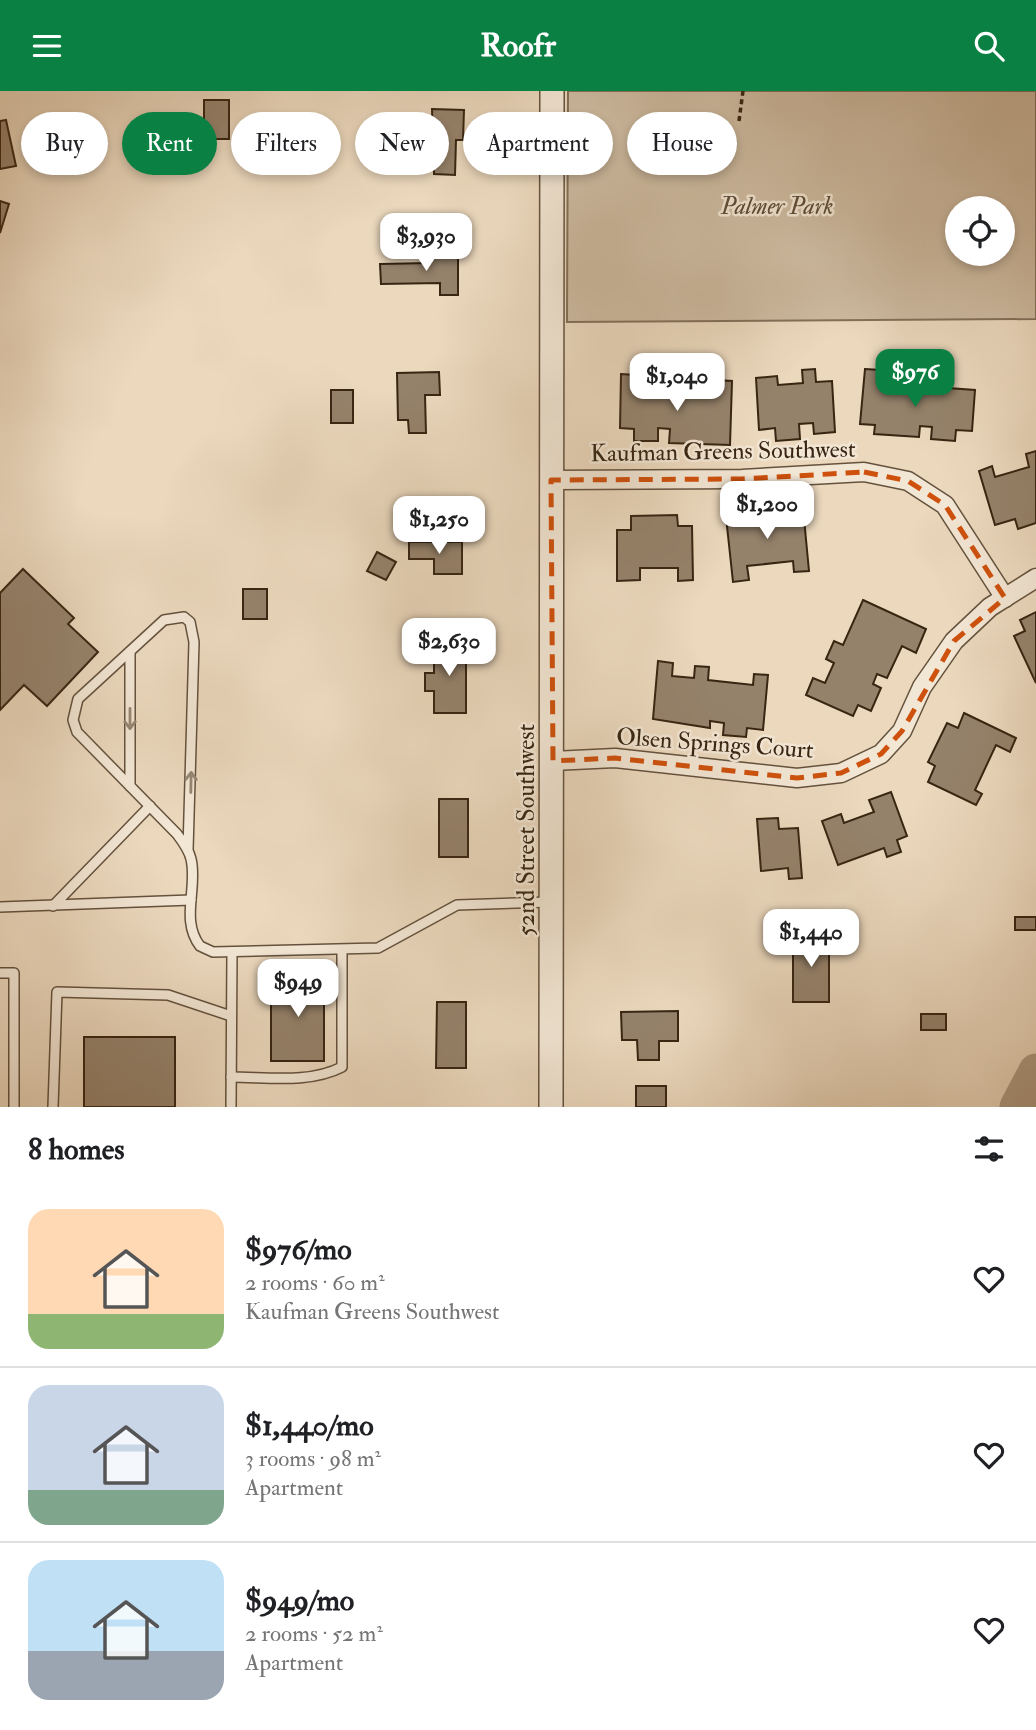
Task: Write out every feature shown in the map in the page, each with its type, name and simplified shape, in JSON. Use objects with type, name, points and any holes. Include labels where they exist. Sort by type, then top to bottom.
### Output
[{"type":"street","name":"52nd Street Southwest","points":[[551,1107],[552,91]]},
{"type":"street","name":"Kaufman Greens Southwest","points":[[551,480],[742,479],[864,471],[908,481],[945,505],[1004,598]]},
{"type":"street","name":"Olsen Springs Court","points":[[553,761],[615,758],[797,778],[841,773],[881,754],[902,731],[922,687],[954,641],[1004,598],[1036,578]]},
{"type":"lane","points":[[188,851],[177,834],[78,732],[73,720],[78,699],[164,620],[184,617],[190,622],[194,642],[188,851],[192,868],[190,926],[200,946],[213,952],[232,952],[342,950],[387,945],[457,905],[552,902]]},
{"type":"lane","points":[[130,652],[130,786]]},
{"type":"lane","points":[[53,906],[150,806]]},
{"type":"lane","points":[[0,907],[191,899]]},
{"type":"lane","points":[[232,1077],[307,1077],[329,1074],[342,1067],[342,950]]},
{"type":"lane","points":[[231,1107],[232,952]]},
{"type":"lane","points":[[0,973],[14,973],[14,1107]]},
{"type":"lane","points":[[53,1107],[57,992],[168,995],[231,1016]]},
{"type":"path","points":[[739,121],[743,91]]},
{"type":"highlighted area","points":[[864,472],[908,481],[945,505],[1005,598],[954,641],[902,731],[881,754],[841,773],[797,778],[615,758],[553,761],[551,480],[742,479]]},
{"type":"green space","name":"Palmer Park","points":[[568,91],[1036,91],[1036,319],[567,322],[568,175],[613,175],[613,112],[568,112]]},
{"type":"building","points":[[204,100],[229,100],[229,139],[217,139],[217,112],[204,112]]},
{"type":"building","points":[[432,109],[464,110],[463,140],[456,140],[455,175],[449,175],[449,112],[432,112]]},
{"type":"building","points":[[6,120],[16,166],[0,169],[0,121]]},
{"type":"building","points":[[0,201],[9,204],[0,233]]},
{"type":"building","points":[[429,254],[458,254],[458,295],[440,295],[440,283],[381,284],[380,264],[429,263]]},
{"type":"building","points":[[815,369],[816,382],[832,381],[835,432],[814,434],[813,423],[799,424],[800,439],[776,441],[775,428],[759,430],[756,378],[777,376],[778,385],[803,383],[802,370]]},
{"type":"building","points":[[865,369],[880,370],[879,383],[975,390],[972,431],[956,430],[955,441],[931,439],[932,427],[920,426],[919,437],[874,434],[875,425],[860,424]]},
{"type":"building","points":[[439,372],[440,395],[425,395],[426,433],[409,433],[408,420],[398,420],[397,373]]},
{"type":"building","points":[[621,374],[635,375],[634,389],[667,390],[668,378],[683,378],[682,391],[718,392],[718,380],[732,381],[730,445],[669,443],[670,429],[658,428],[658,441],[634,441],[634,429],[620,428]]},
{"type":"building","points":[[331,390],[353,390],[353,423],[331,423]]},
{"type":"building","points":[[1036,451],[1036,523],[1018,529],[1015,519],[995,525],[979,471],[992,466],[995,477],[1029,467],[1026,454]]},
{"type":"building","points":[[803,508],[809,571],[794,572],[793,561],[747,566],[749,580],[733,582],[726,517]]},
{"type":"building","points":[[677,515],[678,526],[692,526],[693,580],[678,581],[678,568],[640,568],[640,580],[617,581],[617,530],[631,530],[631,516]]},
{"type":"building","points":[[409,542],[462,542],[462,574],[434,574],[434,559],[409,559]]},
{"type":"building","points":[[377,552],[396,562],[386,580],[367,571]]},
{"type":"building","points":[[23,569],[74,618],[68,624],[98,652],[47,706],[24,685],[0,710],[0,593]]},
{"type":"building","points":[[243,589],[267,589],[267,619],[243,619]]},
{"type":"building","points":[[863,600],[926,629],[916,653],[902,646],[887,678],[877,674],[873,684],[881,688],[871,711],[858,705],[853,716],[806,695],[813,678],[825,683],[834,663],[826,659],[834,641],[843,645]]},
{"type":"building","points":[[1036,612],[1036,683],[1014,636],[1025,631],[1020,620]]},
{"type":"building","points":[[434,643],[466,643],[466,713],[434,713],[434,691],[425,691],[425,673],[434,673]]},
{"type":"building","points":[[658,661],[673,663],[672,676],[694,678],[695,666],[709,667],[708,680],[753,685],[754,674],[768,675],[763,730],[747,728],[746,737],[723,735],[724,723],[710,721],[710,728],[653,719]]},
{"type":"building","points":[[964,713],[1016,738],[1010,752],[996,745],[975,790],[982,794],[976,805],[928,782],[935,766],[928,762],[947,723],[958,728]]},
{"type":"building","points":[[891,792],[907,836],[897,840],[901,852],[887,857],[884,848],[838,865],[822,821],[841,814],[844,823],[874,812],[869,800]]},
{"type":"building","points":[[439,799],[468,799],[468,857],[439,857]]},
{"type":"building","points":[[778,818],[779,829],[798,828],[802,878],[789,879],[788,868],[761,871],[757,819]]},
{"type":"building","points":[[1015,917],[1036,917],[1036,930],[1015,930]]},
{"type":"building","points":[[793,936],[829,936],[829,1002],[793,1002]]},
{"type":"building","points":[[271,978],[324,978],[324,1061],[271,1061]]},
{"type":"building","points":[[437,1002],[466,1002],[466,1068],[436,1068]]},
{"type":"building","points":[[678,1011],[678,1041],[659,1041],[659,1060],[638,1060],[637,1040],[622,1040],[621,1012]]},
{"type":"building","points":[[921,1014],[946,1014],[946,1030],[921,1030]]},
{"type":"building","points":[[84,1037],[175,1037],[175,1107],[84,1107]]},
{"type":"building","points":[[636,1086],[666,1086],[666,1107],[636,1107]]},
{"type":"waterway","points":[[1017,1107],[1036,1071]]}]
